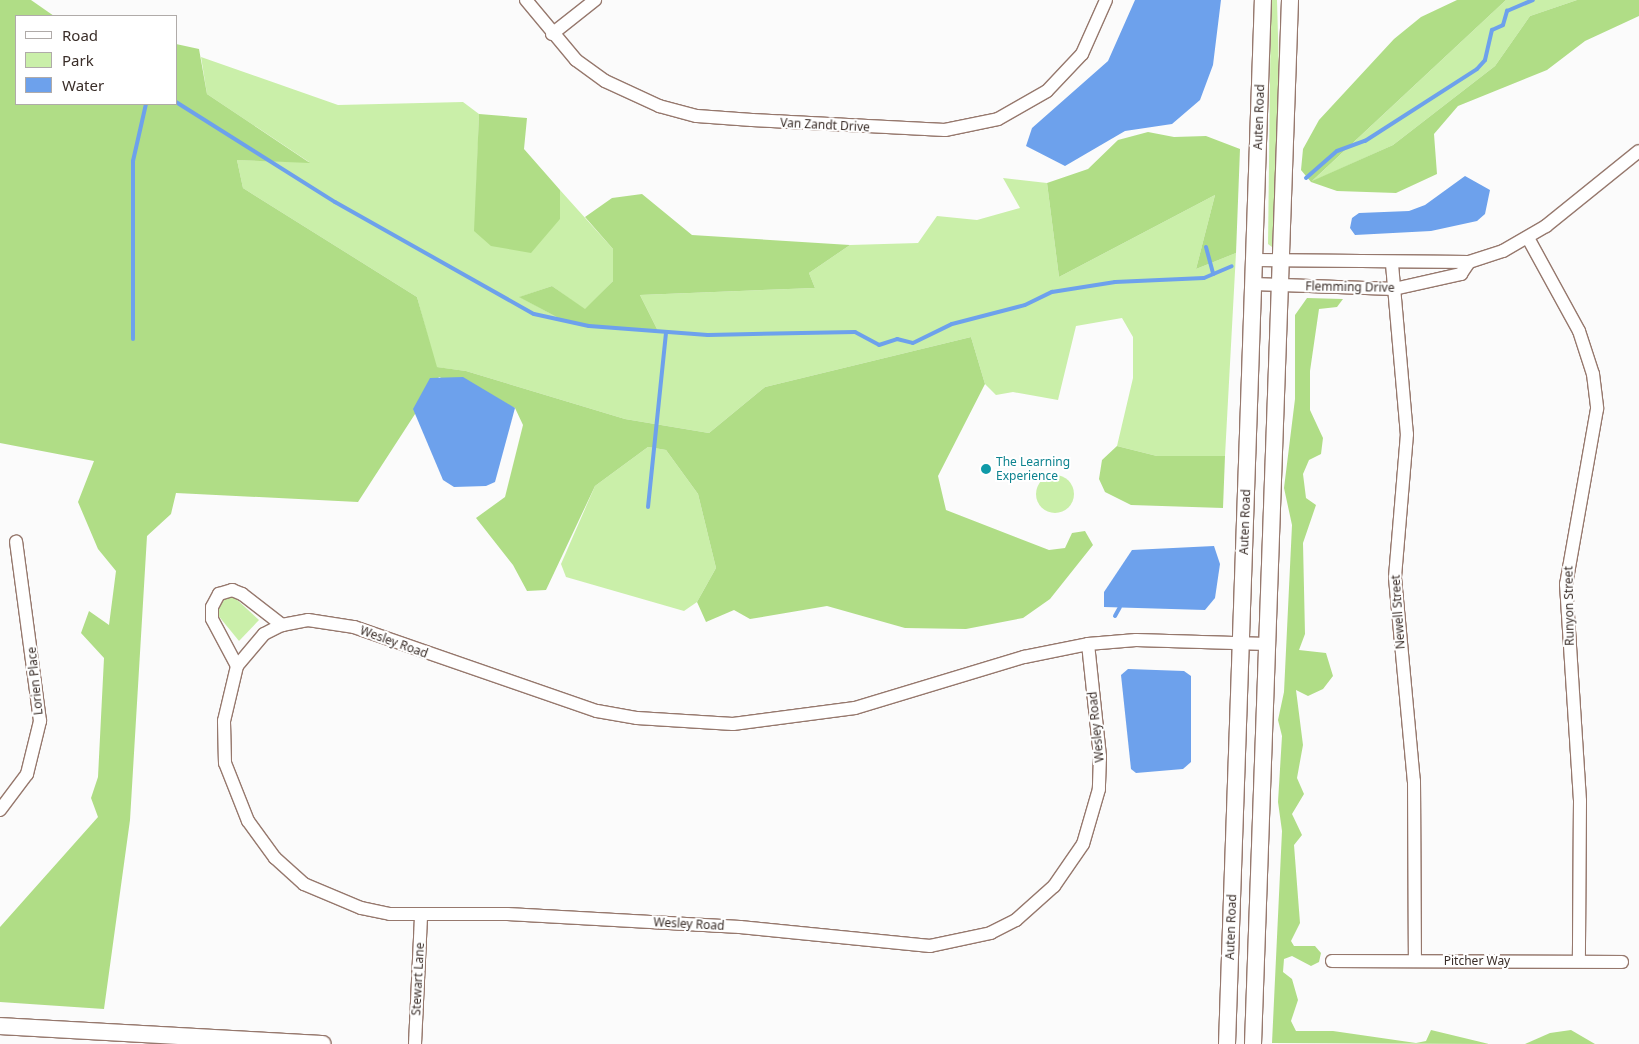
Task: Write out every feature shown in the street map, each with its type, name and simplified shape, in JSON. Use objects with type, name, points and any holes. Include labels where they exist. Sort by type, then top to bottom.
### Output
[{"type":"street","name":"Van Zandt Drive","points":[[526,0],[552,34],[605,81],[658,106],[697,116],[945,130],[998,119],[1047,91],[1082,54],[1106,0]]},
{"type":"street","points":[[552,34],[595,0]]},
{"type":"street","name":"Auten Road","points":[[1227,1044],[1263,0]]},
{"type":"street","points":[[1253,1044],[1290,0]]},
{"type":"street","name":"Flemming Drive","points":[[1254,260],[1392,264],[1469,262],[1528,238],[1639,151]]},
{"type":"street","name":"Runyon Street","points":[[1528,238],[1579,332],[1593,374],[1597,409],[1566,584],[1580,801],[1579,962]]},
{"type":"street","name":"Flemming Drive","points":[[1253,284],[1394,289],[1461,274],[1469,262]]},
{"type":"street","name":"Newell Street","points":[[1392,264],[1407,434],[1396,578],[1414,781],[1415,961]]},
{"type":"street","name":"Lorien Place","points":[[0,810],[27,774],[40,721],[16,542]]},
{"type":"street","points":[[237,666],[212,619],[212,607],[219,594],[232,590],[242,594],[282,625]]},
{"type":"street","name":"Wesley Road","points":[[1088,644],[1100,756],[1093,817],[1083,844],[1054,886],[1036,905],[991,933],[930,946],[900,946],[731,926],[507,914],[421,915],[361,908],[331,899],[304,884],[259,839],[235,795],[226,763],[224,722],[237,666],[248,649],[282,625],[308,620],[354,628],[597,711],[637,718],[733,724],[855,708],[1024,657],[1088,644],[1136,640],[1267,644]]},
{"type":"street","name":"Stewart Lane","points":[[415,1044],[421,915]]},
{"type":"street","name":"Pitcher Way","points":[[1332,961],[1622,962]]},
{"type":"street","points":[[0,1026],[322,1044]]},
{"type":"green space","points":[[0,0],[31,0],[53,15],[15,15],[15,105],[178,105],[178,44],[199,49],[207,94],[310,163],[237,160],[243,188],[417,297],[437,367],[466,371],[625,419],[709,433],[765,387],[971,337],[985,384],[938,476],[946,510],[1049,550],[1065,548],[1072,533],[1085,531],[1093,545],[1050,599],[1023,618],[966,629],[905,628],[827,606],[750,619],[734,610],[706,622],[697,602],[716,568],[698,494],[666,450],[648,447],[595,486],[546,590],[527,591],[513,565],[476,518],[505,497],[523,425],[515,408],[439,377],[358,502],[176,493],[171,514],[147,536],[130,820],[104,1009],[0,1002],[0,927],[98,817],[91,798],[98,777],[104,658],[81,633],[89,611],[109,625],[116,571],[98,549],[78,502],[94,461],[0,443]]},
{"type":"green space","points":[[1271,0],[1277,0],[1280,108],[1272,247],[1268,244]]},
{"type":"green space","points":[[1457,0],[1506,0],[1312,181],[1393,145],[1495,66],[1530,16],[1577,0],[1639,0],[1639,16],[1585,41],[1547,70],[1458,106],[1434,134],[1437,174],[1396,193],[1337,191],[1311,182],[1301,170],[1303,149],[1319,120],[1394,39],[1421,17]]},
{"type":"green space","points":[[1506,0],[1577,0],[1530,16],[1495,66],[1393,145],[1311,182]]},
{"type":"green space","points":[[201,57],[338,105],[463,102],[479,114],[475,231],[560,219],[560,190],[613,249],[613,281],[585,310],[552,286],[520,297],[566,322],[659,333],[640,295],[815,288],[809,273],[850,245],[918,243],[937,216],[977,220],[1020,208],[1003,178],[1047,183],[1059,277],[1215,195],[1196,269],[1236,253],[1225,456],[1157,456],[1117,446],[1133,378],[1133,337],[1122,318],[1076,326],[1058,400],[1013,392],[996,395],[985,384],[971,337],[765,387],[709,433],[625,419],[466,371],[436,367],[417,297],[243,188],[237,160],[309,162],[207,94]]},
{"type":"green space","points":[[479,114],[527,118],[524,149],[560,190],[560,219],[531,253],[491,246],[474,231]]},
{"type":"green space","points":[[1148,132],[1174,137],[1206,136],[1240,149],[1236,253],[1196,269],[1215,195],[1059,277],[1047,183],[1088,169],[1118,140]]},
{"type":"green space","points":[[642,194],[692,235],[850,245],[809,273],[815,288],[640,295],[659,333],[566,322],[519,297],[552,286],[585,309],[613,281],[613,249],[585,217],[612,198]]},
{"type":"green space","points":[[1307,298],[1343,299],[1337,307],[1319,309],[1310,371],[1310,410],[1323,438],[1321,454],[1309,460],[1303,474],[1306,498],[1316,505],[1303,543],[1305,634],[1299,650],[1326,653],[1333,676],[1323,689],[1308,696],[1296,690],[1303,745],[1297,778],[1304,794],[1292,814],[1302,835],[1294,845],[1300,923],[1291,941],[1294,946],[1315,946],[1321,953],[1319,962],[1311,966],[1292,956],[1284,959],[1283,972],[1292,979],[1298,1000],[1291,1021],[1296,1031],[1333,1031],[1416,1043],[1426,1041],[1431,1030],[1489,1044],[1272,1043],[1282,831],[1278,802],[1282,736],[1278,720],[1284,692],[1292,525],[1284,488],[1295,399],[1295,315]]},
{"type":"green space","points":[[1117,446],[1157,456],[1225,456],[1223,508],[1131,505],[1105,492],[1099,479],[1102,460]]},
{"type":"green space","points":[[648,447],[666,450],[698,494],[716,568],[697,602],[684,611],[566,577],[561,564],[595,486]]},
{"type":"green space","points":[[1055,475],[1069,480],[1074,494],[1069,508],[1055,513],[1041,508],[1036,494],[1041,480]]},
{"type":"green space","points":[[234,597],[259,620],[239,641],[217,614],[222,600]]},
{"type":"green space","points":[[1571,1030],[1595,1044],[1525,1044],[1550,1033]]},
{"type":"water","points":[[1135,0],[1221,0],[1213,65],[1200,100],[1172,124],[1125,131],[1065,166],[1026,146],[1032,128],[1108,61]]},
{"type":"water","points":[[1465,176],[1490,190],[1485,214],[1477,221],[1431,231],[1355,235],[1350,228],[1352,218],[1359,213],[1409,211],[1425,205]]},
{"type":"water","points":[[463,377],[515,408],[495,482],[486,486],[454,487],[443,480],[413,409],[430,378]]},
{"type":"water","points":[[1214,546],[1220,564],[1215,598],[1205,610],[1104,607],[1104,592],[1132,550]]},
{"type":"water","points":[[1128,669],[1184,671],[1191,676],[1191,762],[1183,769],[1136,773],[1131,769],[1121,675]]},
{"type":"waterway","points":[[1306,178],[1337,151],[1365,141],[1477,69],[1485,60],[1492,30],[1503,25],[1507,11],[1533,0]]},
{"type":"waterway","points":[[178,103],[335,202],[534,314],[589,326],[708,335],[855,332],[879,345],[897,339],[913,343],[952,324],[1025,305],[1052,292],[1115,282],[1204,278],[1232,266]]},
{"type":"waterway","points":[[133,339],[133,161],[146,105]]},
{"type":"waterway","points":[[1206,247],[1213,274]]},
{"type":"waterway","points":[[648,507],[666,334]]},
{"type":"waterway","points":[[1115,616],[1120,607]]},
{"type":"place","name":"The Learning Experience","points":[[986,469]]}]
